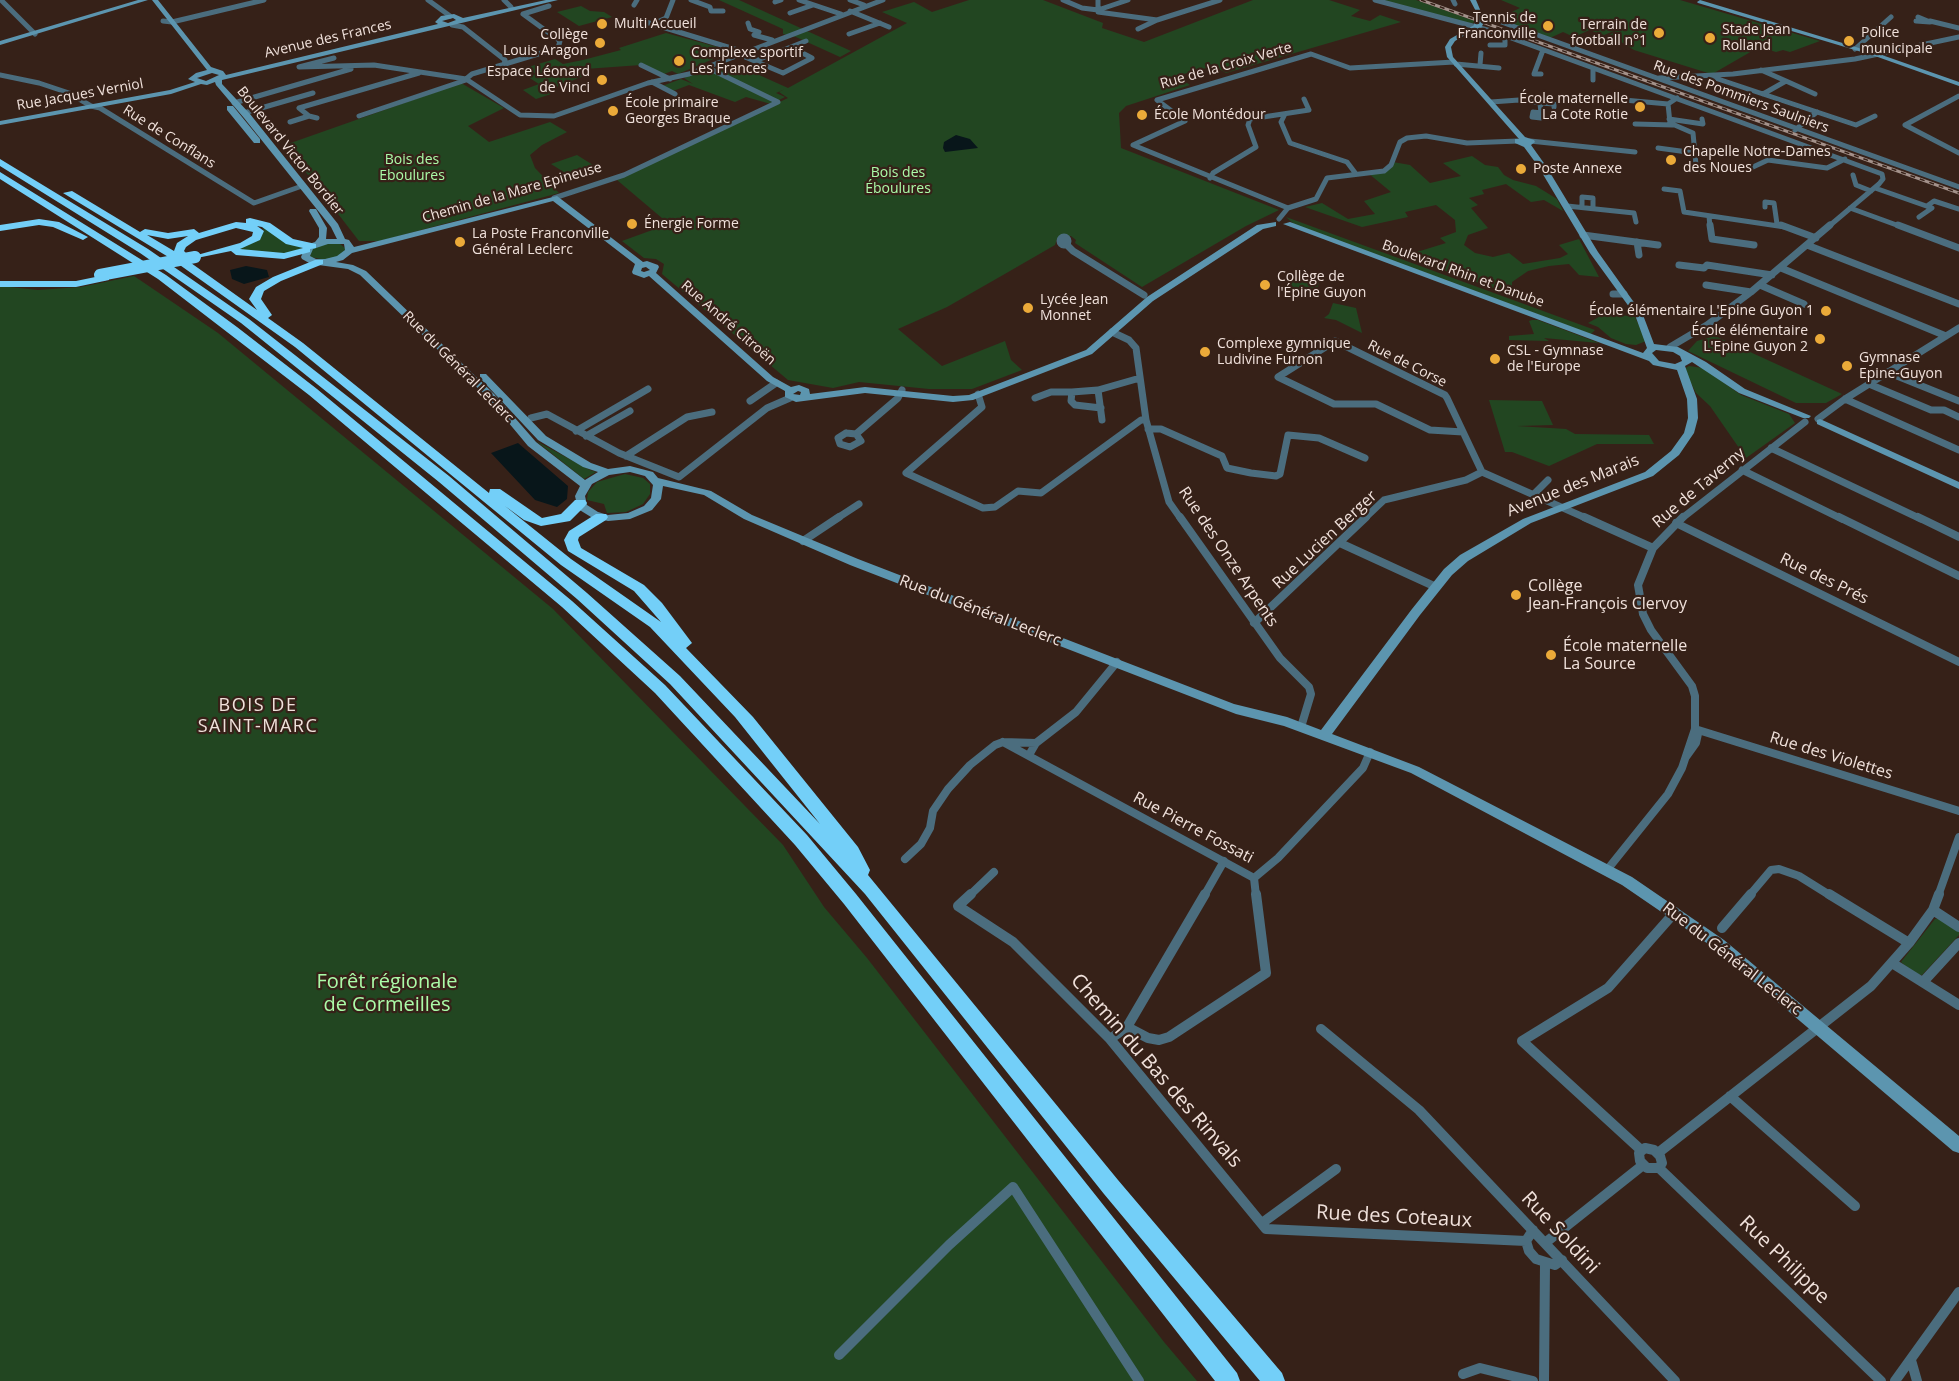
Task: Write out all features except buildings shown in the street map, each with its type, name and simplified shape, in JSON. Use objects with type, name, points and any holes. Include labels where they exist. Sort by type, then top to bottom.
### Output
[{"type":"highway","points":[[0,160],[23,168],[120,223],[217,285]]},
{"type":"highway","points":[[0,160],[144,251],[245,321],[444,479],[582,596],[675,680],[871,889],[1111,1187],[1274,1381]]},
{"type":"highway","points":[[0,175],[162,277],[233,329],[313,392],[567,604],[660,689],[801,840],[850,899],[1229,1381]]},
{"type":"highway","points":[[120,223],[149,234],[168,236],[185,235],[226,223],[254,221],[266,225],[290,242],[315,254]]},
{"type":"highway","points":[[0,228],[39,222],[55,224],[106,249],[124,254]]},
{"type":"highway","points":[[0,279],[30,282],[102,276],[197,258],[244,245],[258,236],[258,229],[246,225],[231,226],[198,236],[181,245],[180,255],[217,285],[299,345],[566,561],[655,624],[748,721]]},
{"type":"highway","points":[[197,258],[234,255],[278,261],[315,254]]},
{"type":"highway","points":[[299,345],[258,308],[255,297],[271,282],[315,254]]},
{"type":"highway","points":[[0,284],[76,284],[102,276]]},
{"type":"highway","points":[[407,431],[534,520],[550,522],[565,518],[580,503]]},
{"type":"highway","points":[[601,517],[574,534],[571,540],[575,551],[630,581],[646,595],[852,852],[871,889]]},
{"type":"main road","points":[[0,43],[146,0]]},
{"type":"main road","name":"Boulevard Victor Bordier","points":[[146,0],[199,66],[198,80],[211,86],[337,229],[346,248]]},
{"type":"main road","name":"Boulevard Victor Bordier","points":[[155,0],[204,62],[219,75],[218,84],[244,113],[298,187],[322,225],[324,234],[315,254]]},
{"type":"main road","points":[[441,19],[450,16],[461,22],[555,0]]},
{"type":"main road","points":[[1455,63],[1448,51],[1449,43],[1480,21],[1473,0]]},
{"type":"main road","points":[[1691,1],[1700,1],[1877,55],[1959,84]]},
{"type":"main road","points":[[441,19],[452,25],[511,7],[548,3]]},
{"type":"main road","name":"Avenue des Frances","points":[[219,75],[441,19]]},
{"type":"main road","name":"Avenue des Frances","points":[[219,75],[441,19]]},
{"type":"main road","points":[[204,62],[222,69],[246,69]]},
{"type":"main road","name":"Avenue des Marais","points":[[1455,63],[1525,141],[1583,235],[1640,315],[1649,352]]},
{"type":"main road","name":"Rue Jacques Verniol","points":[[0,123],[164,93],[219,75]]},
{"type":"main road","name":"Chemin de la Mare Epineuse","points":[[346,248],[382,243],[554,198]]},
{"type":"main road","name":"Rue André Citroën","points":[[554,198],[641,265],[654,266],[655,270],[651,273],[790,394]]},
{"type":"main road","points":[[790,394],[853,389],[963,399],[978,394],[1089,352],[1102,343],[1149,292],[1171,284],[1260,227],[1280,222]]},
{"type":"main road","name":"Boulevard Rhin et Danube","points":[[1280,222],[1629,349],[1649,352],[1666,366]]},
{"type":"main road","points":[[315,254],[346,248]]},
{"type":"main road","points":[[315,254],[346,248]]},
{"type":"main road","name":"Rue du Général Leclerc","points":[[346,248],[347,258],[377,279],[498,391],[542,438],[587,465],[608,472]]},
{"type":"main road","name":"Rue du Général Leclerc","points":[[315,254],[363,273],[491,396],[532,444],[585,485]]},
{"type":"main road","name":"Avenue des Marais","points":[[1324,735],[1452,568],[1495,538],[1561,506],[1642,477],[1656,470],[1675,453],[1689,433],[1693,418],[1692,399],[1677,355],[1645,330]]},
{"type":"main road","points":[[1649,352],[1677,355],[1705,367],[1742,391],[1959,486]]},
{"type":"main road","points":[[1677,355],[1666,366],[1684,378]]},
{"type":"main road","points":[[637,470],[649,474],[656,481],[659,490],[656,499],[648,508],[630,516],[601,517],[585,510],[580,503],[580,492],[585,485],[608,472],[637,470]]},
{"type":"main road","name":"Rue du Général Leclerc","points":[[656,481],[702,491],[748,517],[805,538],[943,597],[1333,746],[1369,756]]},
{"type":"main road","name":"Rue du Général Leclerc","points":[[656,499],[667,493],[684,492],[729,506]]},
{"type":"main road","name":"Rue du Général Leclerc","points":[[1235,708],[1324,735],[1451,789],[1607,870],[1675,912],[1719,944],[1959,1146]]},
{"type":"main road","name":"Rue du Général Leclerc","points":[[1276,724],[1300,728]]},
{"type":"main road","points":[[1324,735],[1333,746]]},
{"type":"street","points":[[2,0],[35,34]]},
{"type":"street","points":[[163,21],[172,22],[264,0]]},
{"type":"street","points":[[428,0],[441,19]]},
{"type":"street","points":[[504,0],[511,7]]},
{"type":"street","points":[[653,24],[666,18],[673,0]]},
{"type":"street","points":[[691,0],[710,7],[711,11],[723,11]]},
{"type":"street","points":[[775,2],[781,0]]},
{"type":"street","points":[[800,0],[841,14]]},
{"type":"street","points":[[850,0],[864,5]]},
{"type":"street","points":[[334,58],[299,67],[363,65],[466,80],[514,112],[536,117],[563,114],[650,82],[687,75],[772,40],[883,0]]},
{"type":"street","points":[[1063,0],[1082,8],[1098,10],[1098,12],[1157,20]]},
{"type":"street","points":[[1098,0],[1098,10]]},
{"type":"street","points":[[1098,10],[1128,0]]},
{"type":"street","points":[[1138,29],[1157,20],[1220,0]]},
{"type":"street","points":[[1375,0],[1480,21],[1505,36],[1878,171],[1883,179],[1873,189],[1760,285],[1682,340],[1677,355]]},
{"type":"street","points":[[359,116],[466,80],[469,75],[552,51],[561,44],[523,15],[526,11],[548,3]]},
{"type":"street","points":[[790,13],[814,4]]},
{"type":"street","points":[[849,11],[889,27]]},
{"type":"street","points":[[1855,49],[1891,17]]},
{"type":"street","points":[[636,19],[744,52]]},
{"type":"street","points":[[1917,19],[1959,28]]},
{"type":"street","name":"Rue des Pommiers Saulniers","points":[[1480,21],[1656,78],[1795,130],[1959,187]]},
{"type":"street","points":[[461,22],[505,60],[504,64]]},
{"type":"street","points":[[748,23],[750,29],[759,32],[754,35],[772,40]]},
{"type":"street","points":[[849,34],[880,23]]},
{"type":"street","points":[[1490,45],[1504,45],[1505,36]]},
{"type":"street","points":[[1656,78],[1761,70],[1877,55],[1902,47],[1959,37]]},
{"type":"street","points":[[754,61],[806,41]]},
{"type":"street","points":[[783,73],[812,58],[791,47]]},
{"type":"street","points":[[1541,75],[1534,74],[1543,50]]},
{"type":"street","points":[[1480,65],[1481,53]]},
{"type":"street","points":[[738,54],[790,76]]},
{"type":"street","name":"Rue de la Croix Verte","points":[[1288,208],[1133,146],[1185,121],[1156,100],[1308,55],[1322,56],[1350,68],[1455,63],[1499,68]]},
{"type":"street","points":[[641,64],[670,79]]},
{"type":"street","points":[[234,103],[363,65]]},
{"type":"street","name":"Chemin de la Mare Epineuse","points":[[554,198],[624,175],[778,102],[706,67]]},
{"type":"street","points":[[1593,68],[1593,80]]},
{"type":"street","points":[[1761,70],[1815,94]]},
{"type":"street","points":[[317,118],[309,116],[299,108],[422,72]]},
{"type":"street","name":"Rue de Conflans","points":[[0,75],[39,83],[69,93],[254,202],[298,187]]},
{"type":"street","points":[[1706,75],[1856,125],[1875,116]]},
{"type":"street","points":[[1763,94],[1786,81]]},
{"type":"street","points":[[650,82],[675,94]]},
{"type":"street","points":[[301,84],[327,100]]},
{"type":"street","points":[[244,113],[313,93]]},
{"type":"street","points":[[1959,96],[1905,124],[1956,147],[1959,153]]},
{"type":"street","points":[[1613,99],[1668,104],[1677,98]]},
{"type":"street","points":[[1210,178],[1213,173],[1253,151],[1256,147],[1248,125],[1250,119],[1275,113],[1284,116],[1309,110],[1304,99]]},
{"type":"street","points":[[1491,102],[1514,100],[1554,104],[1554,107]]},
{"type":"street","points":[[1538,118],[1540,103]]},
{"type":"street","points":[[1668,104],[1669,119],[1673,125]]},
{"type":"street","points":[[1795,130],[1817,112]]},
{"type":"street","points":[[290,122],[309,116]]},
{"type":"street","points":[[1284,116],[1281,122],[1290,143],[1347,162],[1356,174]]},
{"type":"street","points":[[1669,119],[1703,124],[1702,119]]},
{"type":"street","points":[[1635,124],[1635,122],[1673,125],[1693,133],[1696,165],[1700,171]]},
{"type":"street","points":[[1280,222],[1288,208],[1316,199],[1327,178],[1384,171],[1391,165],[1400,142],[1412,137],[1426,136],[1467,143],[1543,141],[1635,152]]},
{"type":"street","points":[[1543,141],[1545,136],[1583,140],[1583,146]]},
{"type":"street","points":[[1658,148],[1695,153]]},
{"type":"street","points":[[1753,167],[1768,160],[1827,168],[1845,159]]},
{"type":"street","points":[[1853,175],[1856,185],[1932,208],[1919,217]]},
{"type":"street","points":[[1664,189],[1680,191],[1684,212],[1777,224],[1816,238]]},
{"type":"street","points":[[1582,207],[1582,197],[1593,198],[1593,207]]},
{"type":"street","points":[[1927,206],[1934,201],[1959,209]]},
{"type":"street","points":[[1765,207],[1765,202],[1774,203],[1777,224]]},
{"type":"street","points":[[1567,207],[1593,207],[1634,213],[1636,222]]},
{"type":"street","points":[[1850,208],[1959,248]]},
{"type":"street","points":[[1708,216],[1712,239],[1754,245]]},
{"type":"street","points":[[1583,235],[1658,244]]},
{"type":"street","points":[[1637,242],[1639,255]]},
{"type":"street","points":[[1065,243],[1073,251],[1149,292]]},
{"type":"street","points":[[1807,245],[1959,304]]},
{"type":"street","points":[[1679,265],[1704,268],[1707,265],[1772,275]]},
{"type":"street","points":[[1781,268],[1946,336]]},
{"type":"street","points":[[1706,285],[1751,292]]},
{"type":"street","points":[[1760,285],[1804,304]]},
{"type":"street","points":[[1613,294],[1624,294]]},
{"type":"street","points":[[1869,384],[1959,328]]},
{"type":"street","name":"Rue des Onze Arpents","points":[[1113,330],[1129,340],[1136,348],[1146,420],[1169,502],[1280,658],[1309,687],[1311,694],[1300,728]]},
{"type":"street","name":"Rue de Corse","points":[[1463,432],[1430,430],[1376,404],[1334,404],[1278,376],[1335,341],[1445,395],[1463,432],[1482,472]]},
{"type":"street","points":[[1887,372],[1959,401]]},
{"type":"street","points":[[1035,398],[1051,392],[1098,390],[1140,378]]},
{"type":"street","points":[[750,401],[776,383]]},
{"type":"street","points":[[1869,384],[1931,410],[1944,410],[1959,417]]},
{"type":"street","name":"Rue de Taverny","points":[[1670,657],[1651,630],[1639,603],[1639,581],[1653,548],[1676,523],[1742,470],[1812,420],[1869,384]]},
{"type":"street","points":[[576,431],[648,389]]},
{"type":"street","points":[[1098,390],[1102,420]]},
{"type":"street","points":[[856,434],[901,392]]},
{"type":"street","points":[[1072,392],[1071,401],[1075,405],[1084,408],[1101,408]]},
{"type":"street","points":[[531,418],[544,413],[626,456],[679,477],[762,411],[790,394]]},
{"type":"street","points":[[978,394],[982,400],[982,406],[906,473],[983,508],[989,508],[1018,491],[1031,494],[1041,493],[1141,420],[1146,420]]},
{"type":"street","points":[[1845,399],[1959,450]]},
{"type":"street","points":[[586,436],[630,411]]},
{"type":"street","points":[[626,456],[687,417],[712,412]]},
{"type":"street","points":[[1148,429],[1161,429],[1222,456],[1227,468],[1231,470],[1251,473],[1276,476],[1280,474],[1288,435],[1319,438],[1365,458]]},
{"type":"street","points":[[1771,448],[1959,537]]},
{"type":"street","points":[[1742,470],[1959,576]]},
{"type":"street","points":[[1482,472],[1535,493],[1653,548]]},
{"type":"street","name":"Rue Lucien Berger","points":[[1254,623],[1384,500],[1466,480],[1482,472]]},
{"type":"street","points":[[1535,493],[1548,480]]},
{"type":"street","points":[[805,538],[859,504]]},
{"type":"street","name":"Rue des Prés","points":[[1676,523],[1959,662]]},
{"type":"street","points":[[1340,543],[1436,588]]},
{"type":"street","points":[[1607,870],[1663,802],[1698,734],[1695,729],[1695,696],[1669,662],[1670,657]]},
{"type":"street","points":[[1029,755],[1036,743],[1076,712],[1117,662]]},
{"type":"street","name":"Rue des Violettes","points":[[1695,729],[1959,811]]},
{"type":"street","points":[[905,859],[921,844],[930,828],[933,811],[948,789],[970,765],[995,745],[1003,742],[1036,743]]},
{"type":"street","name":"Rue Pierre Fossati","points":[[1003,742],[1254,878],[1278,858],[1365,766],[1369,756]]},
{"type":"street","points":[[1658,1153],[1871,986],[1909,943],[1933,910],[1959,837]]},
{"type":"street","points":[[1110,1039],[1127,1027],[1224,861]]},
{"type":"street","points":[[1722,928],[1771,870],[1779,869],[1799,876],[1909,943]]},
{"type":"street","name":"Chemin du Bas des Rinvals","points":[[994,872],[958,906],[1013,942],[1110,1039],[1262,1223]]},
{"type":"street","points":[[1127,1027],[1148,1038],[1158,1040],[1169,1037],[1266,973],[1254,878]]},
{"type":"street","points":[[1933,910],[1959,927]]},
{"type":"street","points":[[1641,1150],[1522,1041],[1608,988],[1675,912]]},
{"type":"street","points":[[1923,982],[1959,943]]},
{"type":"street","points":[[1892,963],[1959,1005]]},
{"type":"street","name":"Rue Soldini","points":[[1321,1029],[1419,1110],[1675,1381]]},
{"type":"street","points":[[1730,1096],[1855,1206]]},
{"type":"street","points":[[1649,1148],[1658,1153],[1662,1163],[1659,1168],[1651,1169],[1643,1165],[1638,1157],[1641,1150],[1649,1148]]},
{"type":"street","points":[[1545,1243],[1643,1165]]},
{"type":"street","points":[[1262,1223],[1336,1168]]},
{"type":"street","name":"Rue Philippe","points":[[1659,1168],[1881,1381]]},
{"type":"street","points":[[839,1355],[1012,1187],[1138,1381]]},
{"type":"street","name":"Rue des Coteaux","points":[[1262,1223],[1266,1229],[1526,1241]]},
{"type":"street","points":[[1533,1230],[1526,1241],[1529,1251],[1536,1259],[1545,1264],[1555,1264],[1562,1260]]},
{"type":"street","points":[[1544,1381],[1545,1264]]},
{"type":"street","points":[[1895,1381],[1959,1292]]},
{"type":"street","points":[[1911,1360],[1917,1381]]},
{"type":"street","points":[[1463,1374],[1480,1368],[1533,1381]]},
{"type":"green space","points":[[719,0],[739,0],[851,51],[840,57],[796,37],[783,34],[783,29]]},
{"type":"green space","name":"Bois des Éboulures","points":[[969,0],[1043,0],[1103,23],[1102,28],[1144,42],[1253,0],[1329,0],[1360,10],[1351,16],[1370,21],[1380,15],[1401,22],[1226,73],[1214,66],[1176,76],[1190,85],[1126,106],[1119,113],[1121,148],[1279,210],[1246,226],[1142,287],[1075,243],[1076,240],[1071,236],[1064,236],[1057,239],[1055,245],[947,307],[898,329],[942,366],[1005,341],[1011,360],[1022,370],[972,389],[929,389],[859,382],[833,388],[788,380],[662,274],[664,264],[656,259],[644,258],[622,241],[669,224],[617,180],[788,98],[779,92],[785,89],[776,93],[785,97],[771,104],[746,97],[735,102],[689,85],[673,91],[662,86],[681,79],[693,84],[684,78],[706,69],[709,71],[719,67],[727,70],[739,66],[788,88],[907,23],[882,12],[914,2],[932,12]]},
{"type":"green space","points":[[1379,0],[1416,0],[1475,21],[1471,25]]},
{"type":"green space","name":"Stade Jean Rolland","points":[[1501,0],[1680,0],[1820,41],[1790,52],[1783,50],[1776,52],[1759,47],[1714,73],[1708,73],[1634,50],[1615,38],[1606,37],[1619,29],[1604,35],[1592,31],[1605,23],[1574,37],[1563,32],[1550,38],[1497,19],[1520,8]]},
{"type":"green space","points":[[581,6],[590,11],[604,12],[612,17],[579,26],[557,12]]},
{"type":"green space","points":[[666,33],[732,51],[678,74],[672,71],[664,74],[641,65],[585,69],[591,73],[554,88],[557,92],[536,99],[523,90],[539,84],[528,77],[536,74],[525,68],[555,59],[563,64],[583,60],[621,50],[619,48]]},
{"type":"green space","name":"Bois des Eboulures","points":[[461,83],[504,108],[468,126],[489,142],[550,122],[567,132],[542,145],[530,155],[535,168],[559,193],[380,241],[359,241],[285,145]]},
{"type":"green space","points":[[577,155],[593,165],[567,174],[551,164]]},
{"type":"green space","points":[[1472,156],[1485,165],[1498,167],[1504,175],[1513,180],[1536,186],[1557,199],[1563,211],[1544,200],[1531,202],[1506,184],[1482,190],[1484,194],[1469,198],[1478,205],[1471,208],[1488,228],[1468,235],[1464,245],[1475,253],[1493,257],[1509,253],[1523,264],[1560,258],[1568,254],[1559,245],[1579,239],[1599,277],[1579,275],[1569,264],[1549,266],[1528,271],[1512,282],[1512,295],[1404,256],[1446,243],[1440,238],[1456,232],[1455,220],[1436,205],[1405,212],[1408,217],[1362,227],[1305,207],[1322,203],[1348,219],[1375,214],[1364,201],[1391,192],[1368,173],[1384,171],[1393,162],[1410,165],[1430,183],[1461,176],[1443,163]]},
{"type":"green space","points":[[1286,217],[1595,330],[1591,334],[1294,224]]},
{"type":"green space","points":[[262,226],[302,248],[291,254],[237,249],[258,239],[264,231]]},
{"type":"green space","points":[[325,243],[339,243],[346,249],[341,255],[327,260],[310,257],[312,248]]},
{"type":"green space","name":"Forêt régionale de Cormeilles","points":[[134,276],[218,333],[553,609],[783,845],[824,907],[867,958],[1164,1342],[1197,1381],[0,1381],[0,286],[38,290],[81,287]]},
{"type":"green space","points":[[1290,277],[1319,283],[1316,291],[1296,288],[1309,291],[1306,297],[1281,292]]},
{"type":"green space","points":[[1333,303],[1356,308],[1362,333],[1336,320],[1324,318],[1329,314]]},
{"type":"green space","points":[[1606,313],[1635,317],[1646,341],[1636,345],[1626,344],[1611,338],[1598,327],[1588,323]]},
{"type":"green space","points":[[1538,320],[1599,343],[1544,338],[1549,341],[1509,340],[1509,336],[1534,334],[1529,321]]},
{"type":"green space","points":[[1715,336],[1842,394],[1826,403],[1796,403],[1688,351],[1697,341]]},
{"type":"green space","points":[[1689,366],[1703,368],[1741,395],[1789,414],[1795,423],[1746,458],[1710,406],[1696,393],[1684,369]]},
{"type":"green space","points":[[1489,400],[1542,401],[1553,425],[1517,426],[1566,429],[1575,434],[1649,435],[1654,444],[1597,444],[1549,466],[1512,452],[1505,452]]},
{"type":"green space","points":[[536,441],[590,470],[596,472],[584,479]]},
{"type":"green space","points":[[625,474],[643,478],[650,484],[650,494],[643,504],[626,512],[607,513],[604,504],[587,500],[588,492],[597,482]]},
{"type":"green space","points":[[1935,919],[1940,919],[1959,931],[1959,935],[1922,975],[1915,974],[1901,962]]},
{"type":"shaded area","points":[[956,135],[970,139],[978,148],[945,152],[944,142]]},
{"type":"shaded area","points":[[246,266],[267,270],[269,277],[244,284],[232,279],[230,270]]},
{"type":"shaded area","points":[[518,443],[568,486],[567,499],[557,507],[535,500],[491,453]]},
{"type":"railway","points":[[1421,0],[1959,193]]},
{"type":"place","name":"Multi Accueil","points":[[602,24]]},
{"type":"place","name":"Tennis de Franconville","points":[[1548,26]]},
{"type":"place","name":"Terrain de football n°1","points":[[1659,33]]},
{"type":"place","name":"Stade Jean Rolland","points":[[1710,38]]},
{"type":"place","name":"Police municipale","points":[[1849,41]]},
{"type":"place","name":"Collège Louis Aragon","points":[[600,43]]},
{"type":"place","name":"Complexe sportif Les Frances","points":[[679,61]]},
{"type":"place","name":"Espace Léonard de Vinci","points":[[602,80]]},
{"type":"place","name":"École maternelle La Cote Rotie","points":[[1640,107]]},
{"type":"place","name":"École primaire Georges Braque","points":[[613,111]]},
{"type":"place","name":"École Montédour","points":[[1142,115]]},
{"type":"place","name":"Chapelle Notre-Dames des Noues","points":[[1671,160]]},
{"type":"place","name":"Poste Annexe","points":[[1521,169]]},
{"type":"place","name":"Énergie Forme","points":[[632,224]]},
{"type":"place","name":"La Poste Franconville Général Leclerc","points":[[460,242]]},
{"type":"place","name":"Collège de l'Épine Guyon","points":[[1265,285]]},
{"type":"place","name":"Lycée Jean Monnet","points":[[1028,308]]},
{"type":"place","name":"École élémentaire L'Epine Guyon 1","points":[[1826,311]]},
{"type":"place","name":"École élémentaire L'Epine Guyon 2","points":[[1820,339]]},
{"type":"place","name":"Complexe gymnique Ludivine Furnon","points":[[1205,352]]},
{"type":"place","name":"CSL - Gymnase de l'Europe","points":[[1495,359]]},
{"type":"place","name":"Gymnase Epine-Guyon","points":[[1847,366]]},
{"type":"place","name":"Collège Jean-François Clervoy","points":[[1516,595]]},
{"type":"place","name":"École maternelle La Source","points":[[1551,655]]},
{"type":"district","name":"BOIS DE SAINT-MARC","points":[[258,716]]}]
